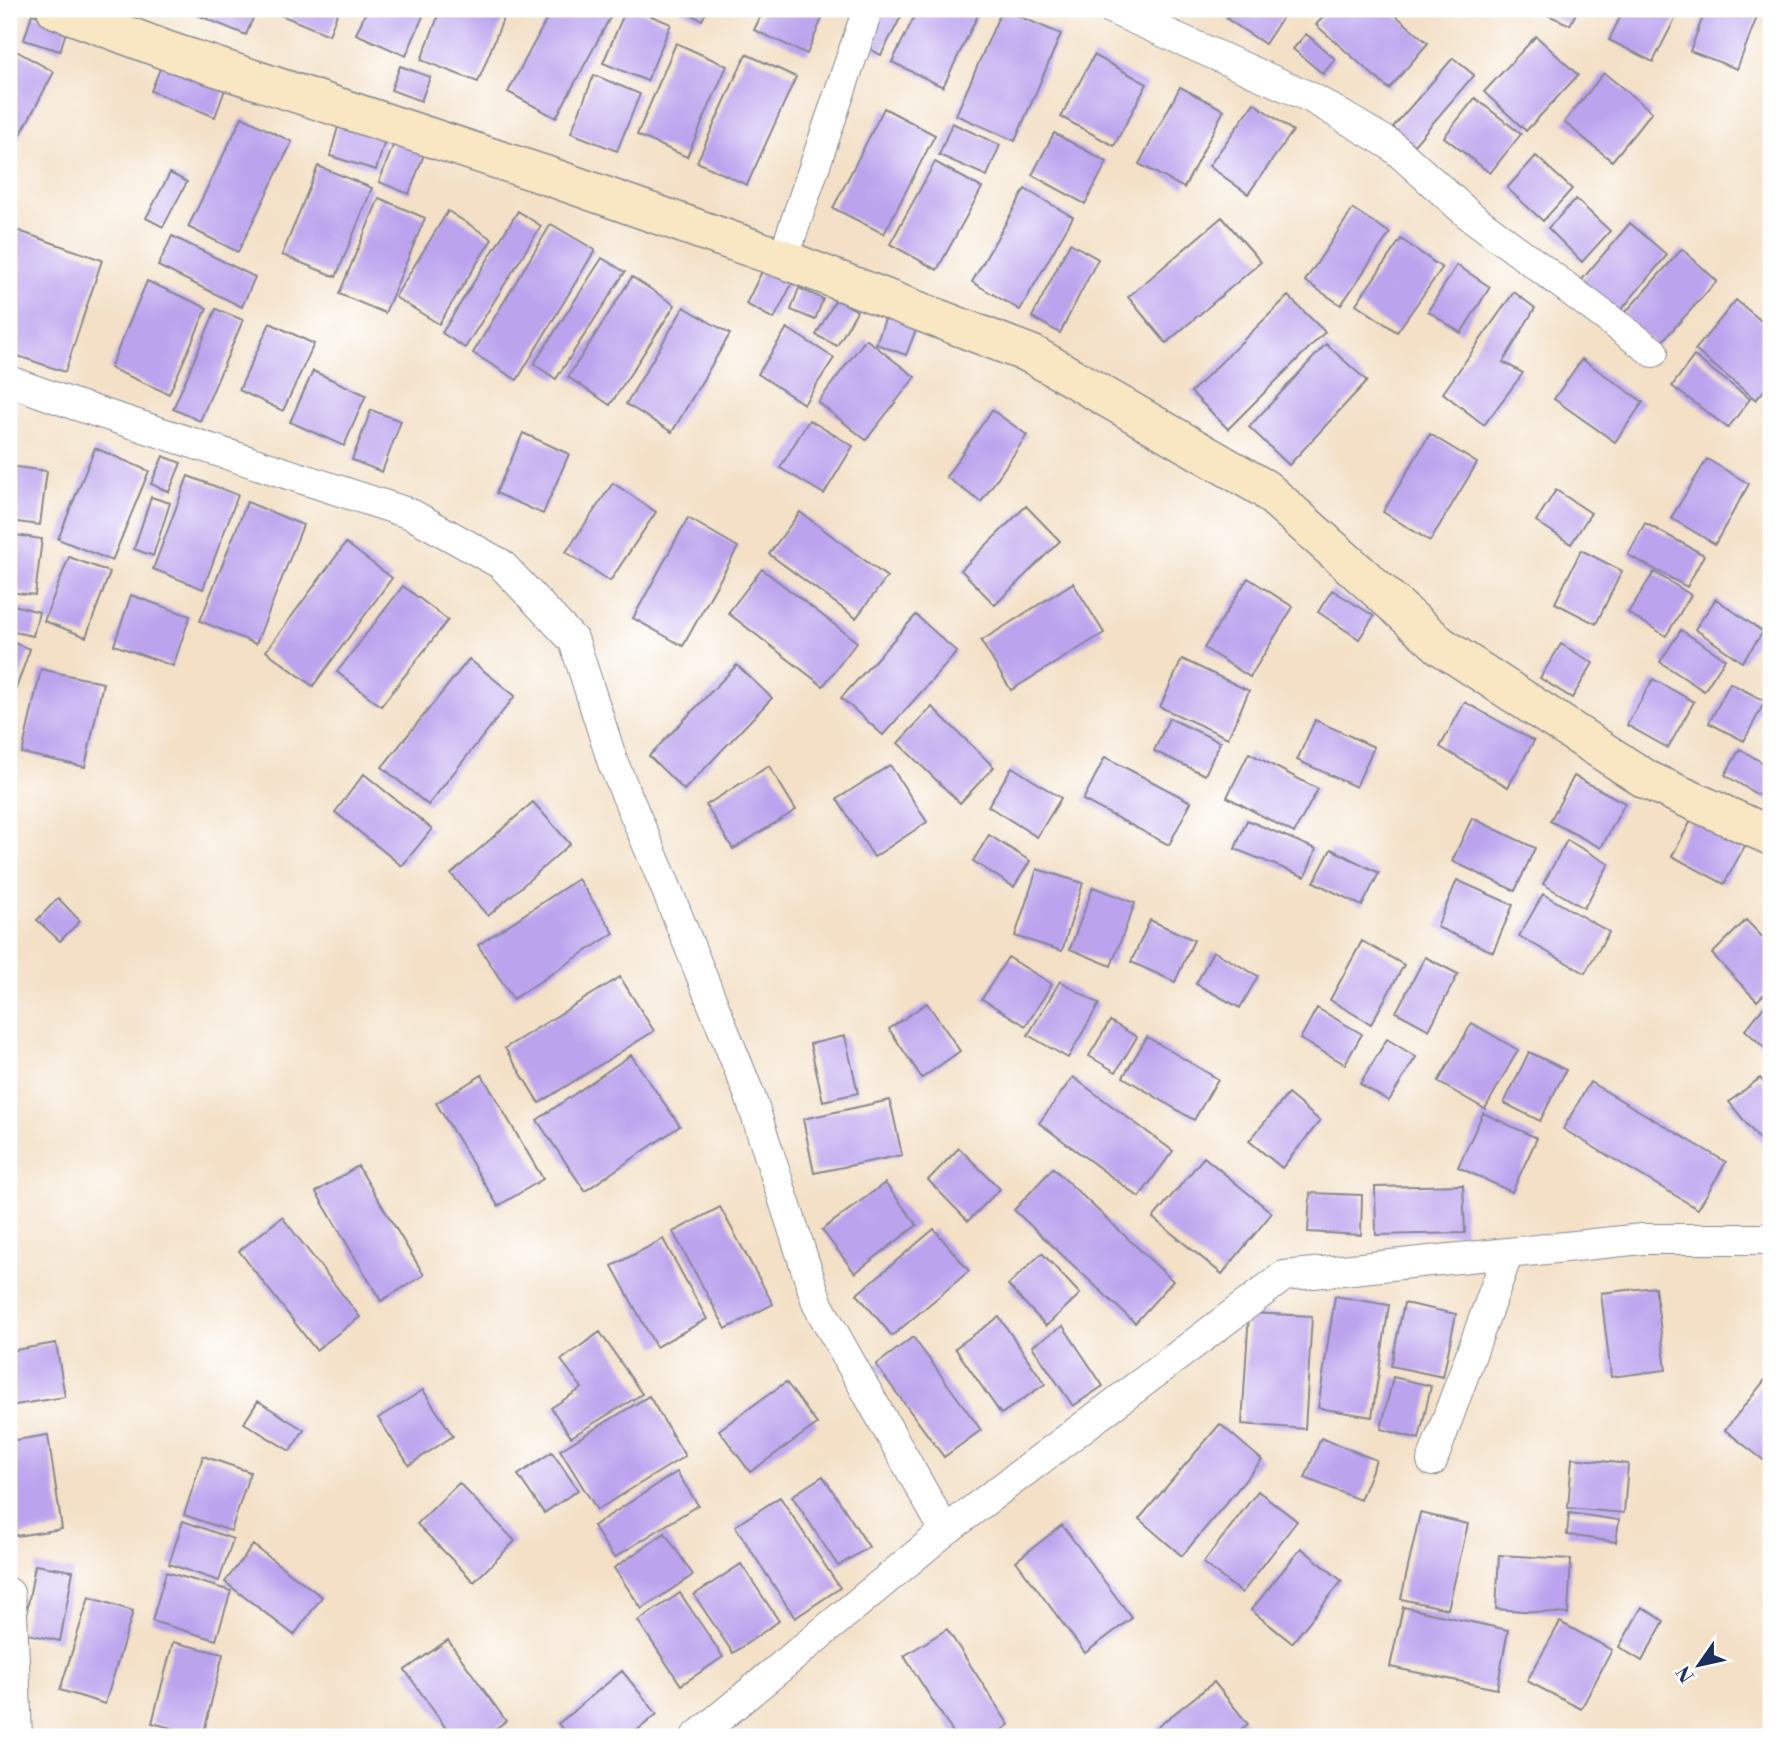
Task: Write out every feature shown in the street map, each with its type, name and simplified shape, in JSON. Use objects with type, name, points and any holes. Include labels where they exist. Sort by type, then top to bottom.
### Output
[{"type":"street","points":[[56,9],[168,51],[548,176],[783,259],[1033,355],[1265,489],[1441,646],[1647,780],[1771,836]]},
{"type":"street","points":[[783,259],[869,9]]},
{"type":"street","points":[[1112,9],[1312,98],[1391,145],[1468,214],[1653,352]]},
{"type":"street","points":[[9,381],[411,514],[500,564],[574,641],[613,763],[750,1096],[818,1305],[945,1531]]},
{"type":"street","points":[[696,1737],[945,1531],[1284,1276],[1642,1239],[1771,1239]]},
{"type":"street","points":[[1432,1461],[1508,1253]]},
{"type":"street","points":[[9,1593],[17,1737]]},
{"type":"building","points":[[183,9],[232,9],[253,18],[246,35]]},
{"type":"building","points":[[339,9],[329,35],[271,11]]},
{"type":"building","points":[[367,9],[426,9],[406,56],[356,34]]},
{"type":"building","points":[[441,9],[507,9],[478,82],[421,60]]},
{"type":"building","points":[[552,9],[603,9],[612,14],[556,118],[508,92]]},
{"type":"building","points":[[626,9],[634,9],[671,24],[647,81],[603,63]]},
{"type":"building","points":[[678,9],[708,9],[702,20]]},
{"type":"building","points":[[764,9],[826,9],[807,54],[754,30]]},
{"type":"building","points":[[875,9],[905,9],[881,55],[858,42]]},
{"type":"building","points":[[918,9],[981,9],[943,87],[892,62]]},
{"type":"building","points":[[1002,9],[1061,34],[1015,141],[956,115]]},
{"type":"building","points":[[1233,9],[1288,9],[1265,44],[1227,19]]},
{"type":"building","points":[[1330,9],[1388,9],[1428,43],[1389,89],[1316,25]]},
{"type":"building","points":[[1535,9],[1578,9],[1570,25]]},
{"type":"building","points":[[1624,9],[1680,9],[1653,62],[1609,40]]},
{"type":"building","points":[[1706,9],[1760,9],[1737,69],[1690,51]]},
{"type":"building","points":[[32,14],[68,26],[60,51],[24,40]]},
{"type":"building","points":[[1306,34],[1335,59],[1323,74],[1293,49]]},
{"type":"building","points":[[1536,36],[1578,75],[1526,131],[1484,92]]},
{"type":"building","points":[[676,43],[727,66],[687,157],[637,135]]},
{"type":"building","points":[[9,47],[54,72],[14,147],[9,144]]},
{"type":"building","points":[[746,54],[796,77],[747,185],[697,162]]},
{"type":"building","points":[[1094,55],[1147,84],[1114,146],[1061,117]]},
{"type":"building","points":[[1453,58],[1474,75],[1414,145],[1393,127]]},
{"type":"building","points":[[164,59],[227,84],[215,117],[151,91]]},
{"type":"building","points":[[400,66],[430,77],[421,101],[391,90]]},
{"type":"building","points":[[1604,73],[1652,112],[1612,161],[1564,122]]},
{"type":"building","points":[[594,75],[640,94],[617,151],[571,133]]},
{"type":"building","points":[[1180,87],[1224,110],[1184,188],[1139,164]]},
{"type":"building","points":[[1475,98],[1521,134],[1490,173],[1444,137]]},
{"type":"building","points":[[1254,103],[1293,131],[1248,194],[1209,166]]},
{"type":"building","points":[[884,108],[935,135],[884,234],[833,208]]},
{"type":"building","points":[[242,117],[292,142],[238,252],[188,227]]},
{"type":"building","points":[[339,123],[386,137],[376,170],[330,156]]},
{"type":"building","points":[[952,123],[1000,145],[987,176],[939,155]]},
{"type":"building","points":[[1054,133],[1107,162],[1085,204],[1032,175]]},
{"type":"building","points":[[396,138],[426,149],[409,194],[379,182]]},
{"type":"building","points":[[1536,156],[1572,189],[1543,221],[1507,188]]},
{"type":"building","points":[[935,162],[982,188],[937,270],[890,244]]},
{"type":"building","points":[[318,166],[372,188],[336,277],[282,255]]},
{"type":"building","points":[[170,173],[187,182],[163,227],[146,218]]},
{"type":"building","points":[[1025,189],[1073,217],[1020,310],[972,282]]},
{"type":"building","points":[[379,198],[425,218],[385,313],[339,294]]},
{"type":"building","points":[[1576,199],[1610,231],[1582,262],[1548,228]]},
{"type":"building","points":[[1353,209],[1390,233],[1341,305],[1305,281]]},
{"type":"building","points":[[448,211],[492,239],[439,324],[395,297]]},
{"type":"building","points":[[518,211],[541,226],[465,348],[442,333]]},
{"type":"building","points":[[1222,217],[1261,262],[1166,343],[1128,297]]},
{"type":"building","points":[[1630,223],[1667,255],[1617,315],[1579,283]]},
{"type":"building","points":[[551,224],[595,250],[517,380],[473,353]]},
{"type":"building","points":[[16,230],[102,260],[65,372],[9,353],[9,252]]},
{"type":"building","points":[[172,236],[255,277],[242,307],[158,266]]},
{"type":"building","points":[[1401,239],[1442,268],[1397,332],[1356,304]]},
{"type":"building","points":[[1070,243],[1098,259],[1060,333],[1032,317]]},
{"type":"building","points":[[1682,249],[1717,281],[1657,347],[1623,315]]},
{"type":"building","points":[[602,258],[625,272],[556,379],[534,364]]},
{"type":"building","points":[[767,261],[796,276],[774,319],[746,304]]},
{"type":"building","points":[[1457,265],[1490,287],[1461,333],[1428,311]]},
{"type":"building","points":[[632,277],[675,305],[610,405],[568,377]]},
{"type":"building","points":[[147,281],[207,308],[169,394],[110,368]]},
{"type":"building","points":[[799,288],[823,299],[815,320],[791,310]]},
{"type":"building","points":[[1514,292],[1535,308],[1503,362],[1523,373],[1484,425],[1443,393]]},
{"type":"building","points":[[1288,296],[1325,332],[1228,429],[1191,392]]},
{"type":"building","points":[[836,299],[857,311],[837,346],[816,335]]},
{"type":"building","points":[[1736,300],[1771,329],[1771,382],[1756,400],[1695,350]]},
{"type":"building","points":[[684,307],[730,334],[672,432],[626,404]]},
{"type":"building","points":[[216,309],[243,320],[200,421],[173,409]]},
{"type":"building","points":[[886,316],[917,327],[906,355],[876,344]]},
{"type":"building","points":[[270,323],[314,344],[283,411],[239,390]]},
{"type":"building","points":[[787,328],[834,358],[804,404],[758,374]]},
{"type":"building","points":[[866,339],[915,377],[866,440],[818,402]]},
{"type":"building","points":[[1326,344],[1367,381],[1289,465],[1249,427]]},
{"type":"building","points":[[1694,356],[1750,399],[1728,428],[1672,386]]},
{"type":"building","points":[[1582,359],[1643,402],[1615,442],[1554,399]]},
{"type":"building","points":[[313,371],[366,395],[344,446],[290,422]]},
{"type":"building","points":[[371,410],[401,421],[382,472],[352,460]]},
{"type":"building","points":[[992,410],[1027,435],[981,502],[946,477]]},
{"type":"building","points":[[809,420],[853,446],[824,494],[780,468]]},
{"type":"building","points":[[523,433],[569,454],[543,514],[496,493]]},
{"type":"building","points":[[1430,434],[1477,463],[1430,541],[1383,512]]},
{"type":"building","points":[[95,448],[149,471],[112,561],[58,539]]},
{"type":"building","points":[[163,456],[181,463],[169,492],[151,484]]},
{"type":"building","points":[[1707,459],[1749,484],[1715,544],[1671,518]]},
{"type":"building","points":[[9,466],[47,471],[40,525],[9,521]]},
{"type":"building","points":[[188,476],[238,495],[203,589],[153,569]]},
{"type":"building","points":[[613,483],[656,512],[610,581],[566,552]]},
{"type":"building","points":[[1556,490],[1591,513],[1571,544],[1536,521]]},
{"type":"building","points":[[151,497],[170,503],[153,556],[134,549]]},
{"type":"building","points":[[247,502],[303,525],[256,644],[200,621]]},
{"type":"building","points":[[1026,506],[1060,541],[995,605],[961,570]]},
{"type":"building","points":[[800,512],[887,577],[856,618],[769,554]]},
{"type":"building","points":[[688,518],[738,547],[683,646],[633,618]]},
{"type":"building","points":[[1645,523],[1704,555],[1687,587],[1628,555]]},
{"type":"building","points":[[9,534],[42,539],[35,595],[9,592]]},
{"type":"building","points":[[346,543],[392,578],[313,686],[266,651]]},
{"type":"building","points":[[1581,550],[1622,571],[1596,624],[1555,603]]},
{"type":"building","points":[[69,557],[110,572],[86,637],[44,621]]},
{"type":"building","points":[[762,569],[857,642],[823,686],[728,613]]},
{"type":"building","points":[[1654,572],[1691,595],[1666,636],[1628,613]]},
{"type":"building","points":[[1248,578],[1293,607],[1250,677],[1204,648]]},
{"type":"building","points":[[1073,583],[1104,633],[1011,690],[981,641]]},
{"type":"building","points":[[403,586],[448,620],[381,706],[337,672]]},
{"type":"building","points":[[1332,590],[1374,616],[1359,639],[1318,612]]},
{"type":"building","points":[[131,595],[190,616],[173,666],[114,645]]},
{"type":"building","points":[[1716,599],[1763,632],[1742,662],[1695,629]]},
{"type":"building","points":[[14,605],[39,612],[33,636],[9,631]]},
{"type":"building","points":[[916,615],[957,652],[883,735],[841,698]]},
{"type":"building","points":[[1681,630],[1725,659],[1704,691],[1660,662]]},
{"type":"building","points":[[9,641],[30,649],[9,708]]},
{"type":"building","points":[[1561,644],[1593,663],[1572,698],[1540,678]]},
{"type":"building","points":[[469,659],[515,696],[428,805],[382,767]]},
{"type":"building","points":[[1182,659],[1249,691],[1228,738],[1160,707]]},
{"type":"building","points":[[737,665],[772,698],[684,790],[649,756]]},
{"type":"building","points":[[41,669],[103,683],[85,767],[22,753]]},
{"type":"building","points":[[1653,679],[1694,702],[1668,748],[1627,725]]},
{"type":"building","points":[[1730,683],[1765,701],[1744,741],[1709,723]]},
{"type":"building","points":[[1465,702],[1534,741],[1508,787],[1440,747]]},
{"type":"building","points":[[932,707],[994,767],[960,803],[898,743]]},
{"type":"building","points":[[1169,718],[1220,742],[1205,775],[1154,751]]},
{"type":"building","points":[[1315,720],[1374,747],[1356,787],[1297,760]]},
{"type":"building","points":[[1740,749],[1771,768],[1771,803],[1725,775]]},
{"type":"building","points":[[1249,753],[1318,789],[1294,833],[1227,797]]},
{"type":"building","points":[[1105,757],[1191,802],[1169,845],[1083,800]]},
{"type":"building","points":[[890,765],[927,822],[874,857],[837,799]]},
{"type":"building","points":[[769,766],[796,810],[733,849],[706,805]]},
{"type":"building","points":[[1012,767],[1061,798],[1037,837],[988,806]]},
{"type":"building","points":[[364,774],[432,829],[402,866],[335,812]]},
{"type":"building","points":[[1574,776],[1625,803],[1601,848],[1550,821]]},
{"type":"building","points":[[533,802],[570,844],[488,916],[451,874]]},
{"type":"building","points":[[1700,804],[1752,833],[1724,884],[1672,856]]},
{"type":"building","points":[[1472,818],[1535,848],[1515,891],[1452,861]]},
{"type":"building","points":[[1247,820],[1316,849],[1305,877],[1235,849]]},
{"type":"building","points":[[989,835],[1030,861],[1014,887],[973,861]]},
{"type":"building","points":[[1567,840],[1609,864],[1584,908],[1543,884]]},
{"type":"building","points":[[1331,849],[1379,873],[1362,906],[1314,882]]},
{"type":"building","points":[[1037,869],[1083,883],[1062,951],[1015,936]]},
{"type":"building","points":[[578,879],[614,933],[513,999],[478,945]]},
{"type":"building","points":[[1457,880],[1513,905],[1493,952],[1437,927]]},
{"type":"building","points":[[1093,887],[1135,903],[1111,966],[1070,949]]},
{"type":"building","points":[[1543,894],[1609,932],[1585,973],[1519,936]]},
{"type":"building","points":[[58,898],[80,921],[60,941],[37,920]]},
{"type":"building","points":[[1150,920],[1194,940],[1175,982],[1131,962]]},
{"type":"building","points":[[1746,920],[1771,946],[1771,987],[1757,1001],[1712,954]]},
{"type":"building","points":[[1362,941],[1404,965],[1371,1024],[1330,1000]]},
{"type":"building","points":[[1213,951],[1258,976],[1240,1008],[1196,984]]},
{"type":"building","points":[[1008,957],[1052,984],[1026,1026],[982,999]]},
{"type":"building","points":[[1425,957],[1458,974],[1429,1030],[1396,1012]]},
{"type":"building","points":[[620,977],[654,1031],[539,1103],[505,1048]]},
{"type":"building","points":[[1060,981],[1099,1004],[1068,1058],[1028,1035]]},
{"type":"building","points":[[1771,998],[1771,1054],[1745,1030]]},
{"type":"building","points":[[927,1003],[960,1051],[922,1078],[889,1029]]},
{"type":"building","points":[[1317,1008],[1362,1034],[1345,1064],[1300,1039]]},
{"type":"building","points":[[1110,1021],[1137,1037],[1116,1072],[1089,1056]]},
{"type":"building","points":[[1472,1023],[1518,1050],[1485,1109],[1438,1082]]},
{"type":"building","points":[[845,1036],[858,1093],[823,1101],[810,1044]]},
{"type":"building","points":[[1147,1037],[1218,1079],[1194,1120],[1123,1077]]},
{"type":"building","points":[[1387,1039],[1416,1057],[1389,1101],[1360,1084]]},
{"type":"building","points":[[1529,1052],[1566,1070],[1540,1121],[1504,1103]]},
{"type":"building","points":[[631,1055],[680,1126],[585,1191],[537,1120]]},
{"type":"building","points":[[482,1075],[543,1179],[498,1206],[436,1103]]},
{"type":"building","points":[[1073,1077],[1173,1151],[1139,1197],[1039,1123]]},
{"type":"building","points":[[1760,1078],[1771,1092],[1771,1135],[1762,1143],[1729,1102]]},
{"type":"building","points":[[1590,1082],[1726,1162],[1698,1209],[1563,1129]]},
{"type":"building","points":[[1288,1094],[1320,1121],[1282,1168],[1249,1141]]},
{"type":"building","points":[[890,1100],[902,1155],[814,1173],[803,1119]]},
{"type":"building","points":[[1483,1113],[1537,1138],[1512,1192],[1458,1167]]},
{"type":"building","points":[[959,1148],[1000,1189],[968,1221],[928,1180]]},
{"type":"building","points":[[1204,1157],[1272,1213],[1222,1274],[1153,1218]]},
{"type":"building","points":[[358,1166],[424,1275],[381,1301],[316,1192]]},
{"type":"building","points":[[1053,1168],[1173,1281],[1135,1323],[1014,1210]]},
{"type":"building","points":[[885,1183],[917,1225],[855,1273],[822,1230]]},
{"type":"building","points":[[1463,1185],[1465,1233],[1376,1235],[1375,1187]]},
{"type":"building","points":[[1310,1193],[1362,1195],[1361,1235],[1308,1232]]},
{"type":"building","points":[[720,1207],[773,1304],[726,1329],[673,1232]]},
{"type":"building","points":[[282,1217],[360,1317],[316,1350],[239,1251]]},
{"type":"building","points":[[934,1229],[969,1271],[892,1336],[857,1294]]},
{"type":"building","points":[[663,1239],[707,1319],[656,1347],[612,1266]]},
{"type":"building","points":[[1042,1253],[1080,1294],[1046,1326],[1008,1285]]},
{"type":"building","points":[[1655,1287],[1666,1370],[1611,1377],[1601,1293]]},
{"type":"building","points":[[1335,1296],[1389,1305],[1372,1417],[1318,1408]]},
{"type":"building","points":[[1404,1303],[1456,1314],[1443,1377],[1391,1366]]},
{"type":"building","points":[[1249,1313],[1312,1316],[1305,1429],[1242,1424]]},
{"type":"building","points":[[999,1317],[1045,1384],[1001,1414],[955,1348]]},
{"type":"building","points":[[1063,1326],[1103,1386],[1073,1406],[1032,1346]]},
{"type":"building","points":[[600,1332],[642,1394],[571,1437],[551,1408],[582,1388],[561,1360]]},
{"type":"building","points":[[913,1337],[981,1430],[944,1457],[876,1365]]},
{"type":"building","points":[[56,1343],[65,1397],[9,1406],[9,1351]]},
{"type":"building","points":[[1393,1377],[1431,1386],[1419,1439],[1381,1429]]},
{"type":"building","points":[[1765,1380],[1771,1385],[1771,1466],[1725,1430]]},
{"type":"building","points":[[786,1382],[817,1424],[750,1472],[719,1430]]},
{"type":"building","points":[[423,1390],[453,1436],[409,1465],[378,1418]]},
{"type":"building","points":[[649,1396],[685,1456],[597,1510],[560,1450]]},
{"type":"building","points":[[258,1401],[304,1430],[290,1451],[244,1423]]},
{"type":"building","points":[[1220,1424],[1262,1460],[1182,1556],[1139,1519]]},
{"type":"building","points":[[48,1435],[62,1529],[16,1536],[9,1488],[9,1441]]},
{"type":"building","points":[[1321,1438],[1376,1460],[1360,1500],[1305,1478]]},
{"type":"building","points":[[552,1452],[578,1490],[544,1513],[518,1475]]},
{"type":"building","points":[[203,1456],[250,1472],[231,1531],[184,1515]]},
{"type":"building","points":[[1572,1458],[1628,1464],[1624,1513],[1568,1508]]},
{"type":"building","points":[[677,1472],[698,1505],[614,1558],[593,1526]]},
{"type":"building","points":[[823,1476],[869,1547],[838,1566],[792,1496]]},
{"type":"building","points":[[459,1483],[515,1541],[474,1582],[417,1524]]},
{"type":"building","points":[[1258,1491],[1297,1521],[1242,1593],[1203,1563]]},
{"type":"building","points":[[780,1497],[840,1588],[795,1618],[735,1526]]},
{"type":"building","points":[[1420,1513],[1468,1524],[1448,1609],[1401,1599]]},
{"type":"building","points":[[1569,1513],[1619,1520],[1616,1542],[1567,1535]]},
{"type":"building","points":[[183,1521],[233,1539],[219,1581],[169,1564]]},
{"type":"building","points":[[1062,1525],[1132,1618],[1085,1653],[1016,1561]]},
{"type":"building","points":[[665,1533],[693,1575],[642,1609],[614,1568]]},
{"type":"building","points":[[253,1545],[322,1597],[294,1635],[225,1582]]},
{"type":"building","points":[[1301,1548],[1342,1581],[1292,1643],[1251,1610]]},
{"type":"building","points":[[1499,1555],[1571,1559],[1568,1614],[1496,1609]]},
{"type":"building","points":[[741,1564],[779,1621],[733,1653],[694,1595]]},
{"type":"building","points":[[35,1565],[73,1571],[60,1641],[23,1633]]},
{"type":"building","points":[[166,1572],[231,1591],[216,1640],[152,1621]]},
{"type":"building","points":[[680,1593],[723,1657],[681,1685],[638,1621]]},
{"type":"building","points":[[89,1597],[133,1611],[105,1704],[60,1690]]},
{"type":"building","points":[[1403,1607],[1508,1630],[1497,1689],[1390,1667]]},
{"type":"building","points":[[1642,1607],[1664,1621],[1642,1661],[1619,1647]]},
{"type":"building","points":[[1560,1622],[1612,1650],[1581,1709],[1527,1681]]},
{"type":"building","points":[[947,1629],[1009,1725],[990,1737],[956,1737],[904,1656]]},
{"type":"building","points":[[448,1640],[506,1721],[484,1737],[452,1737],[405,1670]]},
{"type":"building","points":[[173,1642],[223,1654],[203,1736],[152,1723]]},
{"type":"building","points":[[622,1671],[657,1714],[629,1737],[569,1737],[558,1724]]},
{"type":"building","points":[[1214,1682],[1248,1724],[1230,1737],[1153,1737],[1150,1733]]}]
